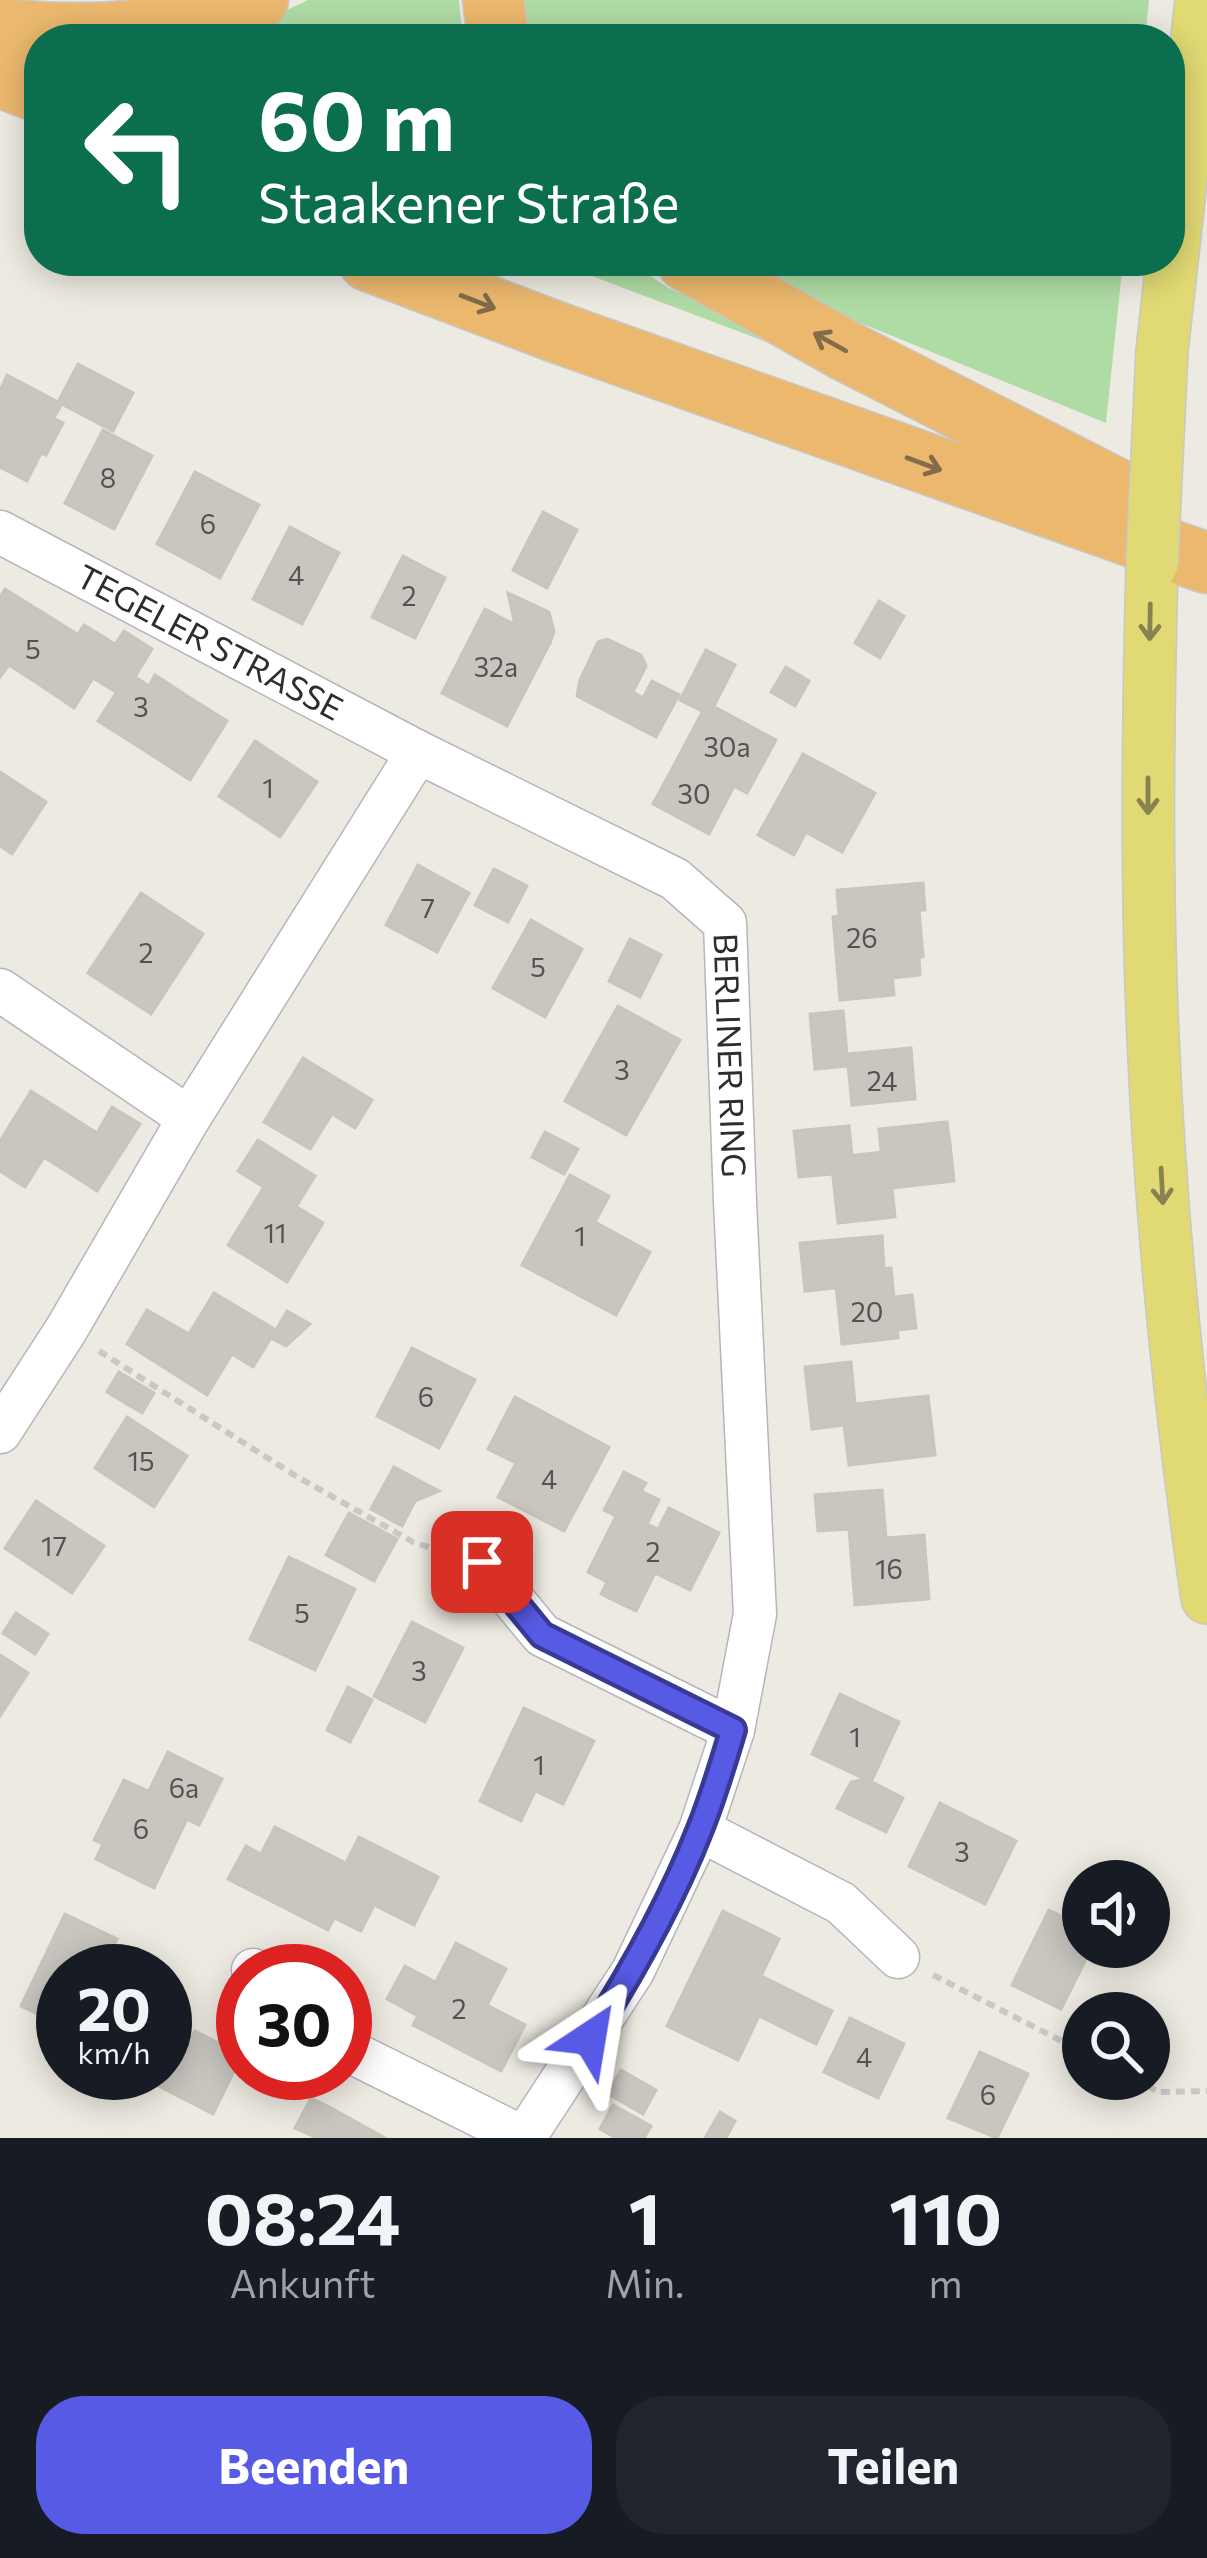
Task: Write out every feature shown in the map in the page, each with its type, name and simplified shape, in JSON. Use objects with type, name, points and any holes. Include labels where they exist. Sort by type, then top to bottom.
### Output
[{"type":"highway","points":[[179,24],[257,0]]},
{"type":"highway","points":[[409,276],[1207,563]]},
{"type":"highway","points":[[523,276],[1207,520]]},
{"type":"highway","points":[[714,276],[846,350],[1121,491]]},
{"type":"main road","points":[[1185,144],[1201,0]]},
{"type":"main road","points":[[1170,276],[1162,351],[1149,679],[1148,856],[1163,1215],[1180,1394],[1202,1521],[1207,1598]]},
{"type":"main road","points":[[1180,1394],[1207,1441]]},
{"type":"street","name":"TEGELER STRASSE","points":[[0,532],[418,752]]},
{"type":"street","points":[[0,1432],[418,752]]},
{"type":"street","name":"BERLINER RING","points":[[418,752],[675,879],[725,923],[755,1614],[733,1730],[700,1830],[633,1971],[524,2138]]},
{"type":"street","points":[[0,990],[189,1118]]},
{"type":"street","points":[[482,1562],[542,1635],[733,1730]]},
{"type":"street","points":[[700,1830],[842,1903],[898,1957]]},
{"type":"street","points":[[372,2062],[524,2138]]},
{"type":"path","points":[[66,1330],[393,1532],[421,1547],[482,1562]]},
{"type":"path","points":[[898,1957],[1062,2041]]},
{"type":"path","points":[[1170,2092],[1207,2091]]},
{"type":"green space","points":[[308,0],[459,0],[461,24],[257,24]]},
{"type":"green space","points":[[511,0],[1149,0],[1147,24],[514,24]]},
{"type":"green space","points":[[592,276],[650,276],[757,331],[769,343]]},
{"type":"green space","points":[[760,276],[1121,276],[1106,423],[841,315]]},
{"type":"building","points":[[78,364],[133,393],[113,431],[58,402]]},
{"type":"building","points":[[7,375],[62,404],[53,419],[0,391]]},
{"type":"building","points":[[0,391],[63,423],[27,481],[0,467]]},
{"type":"building","points":[[103,430],[152,456],[114,529],[65,503]]},
{"type":"building","points":[[195,472],[259,505],[220,578],[157,544]]},
{"type":"building","points":[[543,512],[577,530],[547,588],[513,570]]},
{"type":"building","points":[[290,527],[339,553],[302,624],[253,599]]},
{"type":"building","points":[[403,556],[445,578],[415,638],[372,617]]},
{"type":"building","points":[[5,589],[77,634],[43,687],[9,665],[0,677],[0,597]]},
{"type":"building","points":[[508,593],[549,612],[554,632],[550,643],[515,625]]},
{"type":"building","points":[[879,601],[904,616],[880,658],[855,643]]},
{"type":"building","points":[[485,609],[550,643],[507,726],[442,693]]},
{"type":"building","points":[[84,625],[115,644],[74,708],[43,687]]},
{"type":"building","points":[[124,631],[152,649],[135,677],[129,673],[116,692],[93,678]]},
{"type":"building","points":[[607,639],[641,655],[646,666],[633,692],[643,698],[652,681],[679,695],[656,737],[577,696],[598,642]]},
{"type":"building","points":[[706,650],[735,665],[714,706],[707,703],[702,711],[680,700]]},
{"type":"building","points":[[786,667],[809,681],[795,706],[771,692]]},
{"type":"building","points":[[129,673],[149,686],[155,675],[184,694],[147,752],[98,721]]},
{"type":"building","points":[[184,694],[227,721],[190,780],[147,752]]},
{"type":"building","points":[[707,703],[776,740],[747,793],[679,756]]},
{"type":"building","points":[[255,741],[317,782],[280,837],[219,796]]},
{"type":"building","points":[[803,754],[833,770],[800,829],[806,832],[794,855],[758,835]]},
{"type":"building","points":[[679,756],[734,786],[709,834],[653,804]]},
{"type":"building","points":[[833,770],[875,793],[842,852],[800,829]]},
{"type":"building","points":[[0,772],[46,802],[12,854],[0,846]]},
{"type":"building","points":[[418,865],[469,893],[437,952],[386,925]]},
{"type":"building","points":[[494,869],[527,886],[508,922],[475,905]]},
{"type":"building","points":[[923,883],[925,910],[839,917],[837,890]]},
{"type":"building","points":[[141,893],[203,934],[151,1014],[88,973]]},
{"type":"building","points":[[919,910],[923,957],[891,960],[887,913]]},
{"type":"building","points":[[887,913],[894,995],[840,1000],[833,917]]},
{"type":"building","points":[[531,920],[582,949],[545,1017],[493,988]]},
{"type":"building","points":[[630,939],[661,955],[640,997],[609,981]]},
{"type":"building","points":[[919,958],[920,975],[892,978],[891,960]]},
{"type":"building","points":[[618,1006],[680,1040],[626,1135],[565,1101]]},
{"type":"building","points":[[843,1011],[848,1066],[815,1069],[810,1014]]},
{"type":"building","points":[[911,1048],[915,1099],[852,1105],[847,1054]]},
{"type":"building","points":[[303,1058],[372,1100],[355,1128],[332,1114],[310,1149],[264,1122]]},
{"type":"building","points":[[31,1091],[97,1133],[112,1107],[140,1124],[97,1191],[44,1157],[25,1187],[0,1171],[0,1141]]},
{"type":"building","points":[[947,1122],[950,1144],[881,1151],[879,1129]]},
{"type":"building","points":[[849,1126],[852,1156],[831,1158],[833,1174],[799,1177],[794,1131]]},
{"type":"building","points":[[545,1132],[578,1149],[564,1174],[532,1157]]},
{"type":"building","points":[[258,1140],[315,1176],[296,1207],[238,1171]]},
{"type":"building","points":[[950,1144],[954,1181],[892,1188],[895,1217],[838,1223],[831,1158]]},
{"type":"building","points":[[570,1175],[609,1196],[595,1222],[650,1252],[616,1315],[522,1265]]},
{"type":"building","points":[[264,1187],[323,1223],[287,1282],[228,1245]]},
{"type":"building","points":[[882,1236],[884,1269],[835,1274],[836,1288],[805,1291],[800,1243]]},
{"type":"building","points":[[891,1268],[898,1338],[842,1344],[835,1274]]},
{"type":"building","points":[[214,1293],[276,1330],[287,1311],[310,1324],[286,1346],[271,1338],[253,1367],[232,1354],[207,1395],[127,1344],[147,1310],[189,1334]]},
{"type":"building","points":[[912,1295],[916,1328],[897,1330],[894,1297]]},
{"type":"building","points":[[412,1348],[475,1380],[439,1448],[377,1416]]},
{"type":"building","points":[[851,1362],[855,1404],[928,1396],[935,1455],[849,1465],[844,1425],[812,1429],[805,1367]]},
{"type":"building","points":[[119,1372],[154,1393],[142,1413],[107,1392]]},
{"type":"building","points":[[515,1397],[609,1447],[564,1531],[498,1497],[516,1463],[488,1449]]},
{"type":"building","points":[[127,1417],[187,1456],[154,1507],[95,1468]]},
{"type":"building","points":[[394,1467],[439,1491],[415,1501],[402,1526],[371,1509]]},
{"type":"building","points":[[624,1472],[646,1483],[641,1491],[659,1500],[647,1524],[658,1529],[669,1508],[719,1533],[690,1590],[655,1573],[636,1611],[601,1594],[607,1582],[588,1572],[616,1516],[604,1510]]},
{"type":"building","points":[[882,1490],[886,1538],[924,1535],[929,1599],[855,1605],[849,1529],[818,1531],[815,1495]]},
{"type":"building","points":[[36,1501],[104,1546],[72,1593],[5,1548]]},
{"type":"building","points":[[349,1513],[397,1539],[374,1581],[326,1555]]},
{"type":"building","points":[[289,1557],[355,1589],[315,1670],[250,1639]]},
{"type":"building","points":[[16,1613],[48,1634],[35,1654],[3,1633]]},
{"type":"building","points":[[412,1622],[463,1648],[425,1722],[374,1696]]},
{"type":"building","points":[[0,1655],[28,1673],[0,1716]]},
{"type":"building","points":[[348,1687],[372,1700],[350,1742],[327,1730]]},
{"type":"building","points":[[840,1694],[899,1722],[871,1782],[812,1754]]},
{"type":"building","points":[[524,1708],[594,1741],[563,1804],[535,1791],[521,1821],[480,1801]]},
{"type":"building","points":[[168,1752],[222,1779],[199,1825],[145,1799]]},
{"type":"building","points":[[866,1779],[903,1798],[886,1832],[837,1808],[851,1782]]},
{"type":"building","points":[[124,1780],[148,1791],[145,1799],[187,1819],[154,1888],[96,1859],[103,1844],[94,1840]]},
{"type":"building","points":[[940,1803],[1016,1841],[985,1904],[909,1866]]},
{"type":"building","points":[[275,1827],[346,1863],[359,1837],[438,1877],[414,1925],[374,1905],[361,1931],[334,1918],[328,1930],[228,1879],[246,1846],[261,1854]]},
{"type":"building","points":[[1049,1910],[1062,1916],[1062,1968],[1082,1968],[1070,1992],[1062,1992],[1061,2009],[1012,1985]]},
{"type":"building","points":[[723,1911],[779,1939],[745,2009],[759,2016],[738,2060],[667,2026]]},
{"type":"building","points":[[65,1914],[117,1939],[114,1944],[51,1944]]},
{"type":"building","points":[[456,1943],[506,1969],[487,2005],[525,2025],[501,2071],[413,2025]]},
{"type":"building","points":[[405,1966],[435,1982],[418,2016],[387,1999]]},
{"type":"building","points":[[36,1975],[36,2013],[21,2006]]},
{"type":"building","points":[[761,1976],[832,2011],[816,2044],[745,2009]]},
{"type":"building","points":[[850,2018],[904,2044],[878,2098],[824,2072]]},
{"type":"building","points":[[195,2031],[216,2042],[216,2100],[220,2100],[213,2114],[186,2100],[192,2100]]},
{"type":"building","points":[[980,2052],[1028,2074],[997,2138],[948,2118]]},
{"type":"building","points":[[621,2070],[656,2090],[643,2114],[608,2094]]},
{"type":"building","points":[[310,2100],[333,2109],[317,2138],[295,2128]]},
{"type":"building","points":[[613,2105],[651,2126],[644,2138],[616,2138],[600,2129]]},
{"type":"building","points":[[333,2109],[385,2138],[317,2138]]},
{"type":"building","points":[[720,2112],[735,2121],[726,2138],[705,2138]]},
{"type":"route","points":[[482,1562],[542,1635],[733,1730],[684,1865],[633,1971],[590,2038]]}]
